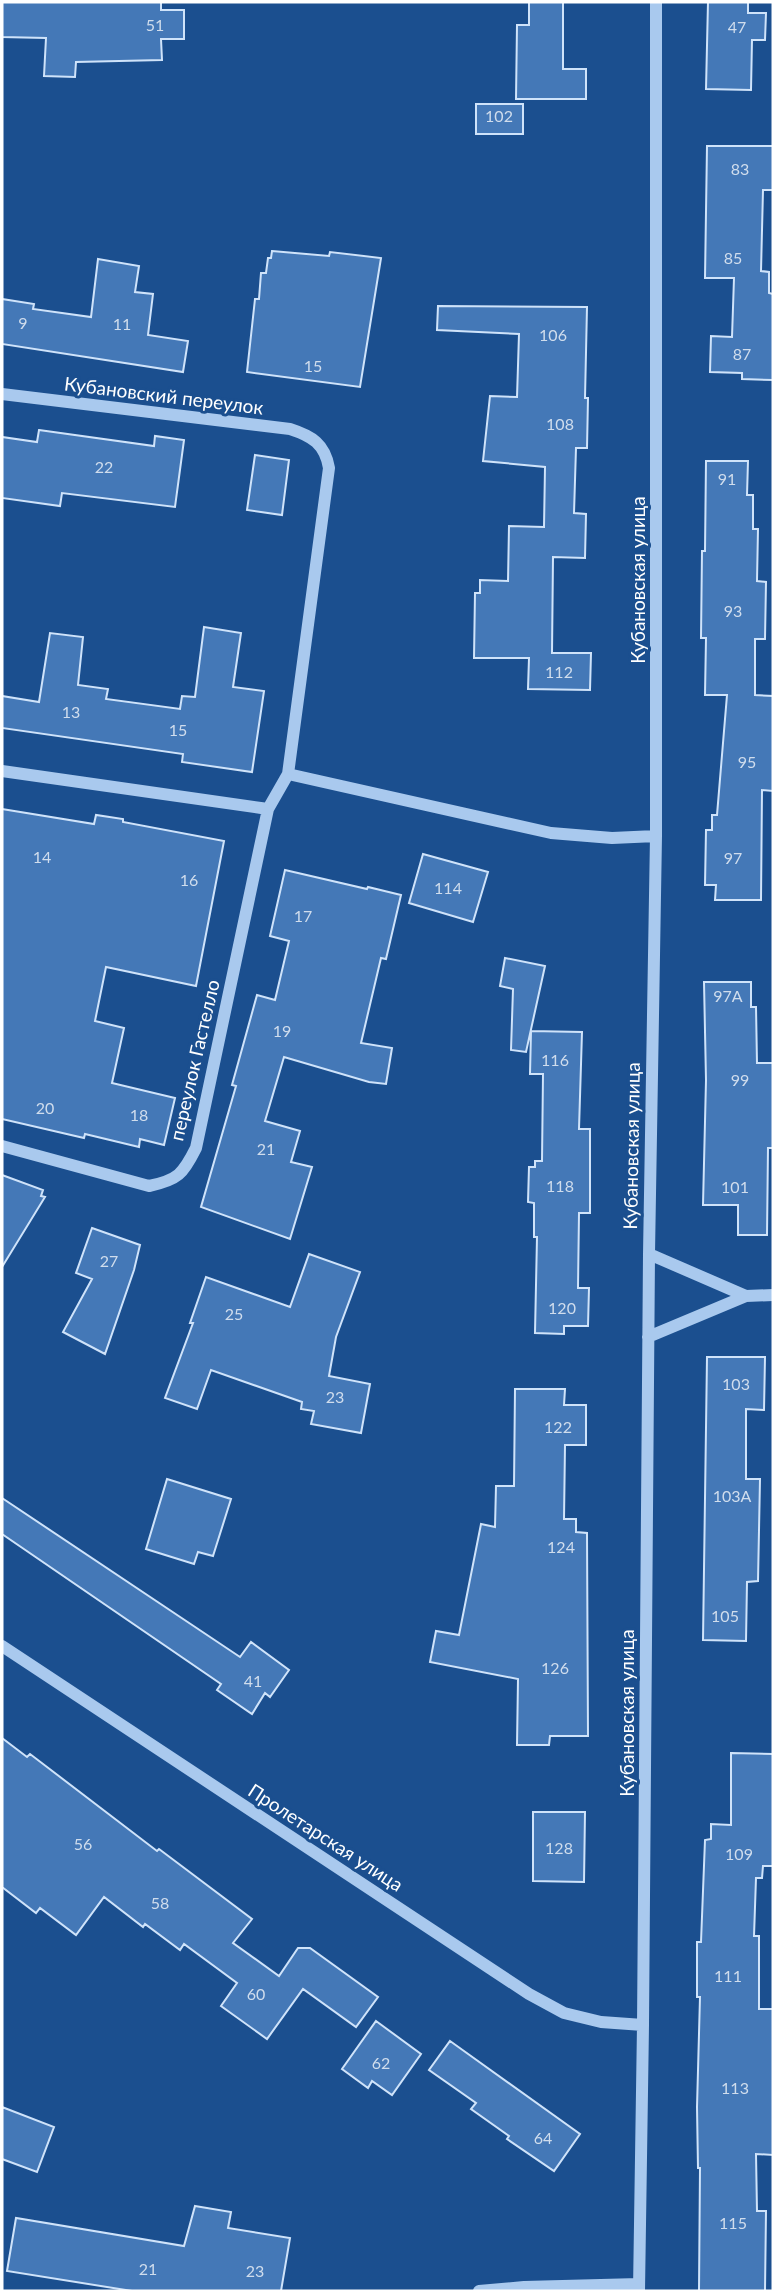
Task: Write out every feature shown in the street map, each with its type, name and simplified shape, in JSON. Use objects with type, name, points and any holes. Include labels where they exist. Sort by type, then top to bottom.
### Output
[{"type":"street","name":"Кубановская улица","points":[[639,2288],[648,1337],[656,836],[656,2]]},
{"type":"street","name":"Кубановский переулок","points":[[2,394],[290,429],[307,434],[319,443]]},
{"type":"street","name":"переулок Гастелло","points":[[2,1146],[149,1186],[168,1182],[185,1169],[196,1148],[268,809],[288,774],[329,468],[327,454],[319,443]]},
{"type":"street","points":[[2,771],[268,809]]},
{"type":"street","points":[[288,774],[551,833],[612,838],[656,836]]},
{"type":"street","points":[[649,1254],[746,1296]]},
{"type":"street","points":[[648,1337],[746,1296],[773,1295]]},
{"type":"street","name":"Пролетарская улица","points":[[2,1646],[529,1994],[564,2013],[601,2022],[643,2025]]},
{"type":"street","points":[[479,2291],[524,2287],[639,2288]]},
{"type":"building","points":[[2,2],[161,2],[161,10],[184,10],[184,39],[161,39],[162,60],[76,62],[75,77],[44,76],[46,38],[2,37]]},
{"type":"building","points":[[529,2],[563,2],[563,69],[586,69],[586,99],[516,99],[517,25],[529,25]]},
{"type":"building","points":[[708,2],[748,2],[748,13],[766,13],[765,40],[752,40],[751,90],[706,89]]},
{"type":"building","points":[[476,104],[523,104],[523,134],[476,134]]},
{"type":"building","points":[[707,146],[773,146],[773,190],[763,190],[761,271],[769,272],[769,293],[773,294],[773,380],[742,379],[742,373],[710,372],[711,336],[732,337],[734,278],[705,278]]},
{"type":"building","points":[[272,251],[329,256],[330,252],[381,258],[360,387],[247,372],[255,299],[259,299],[261,273],[266,273]]},
{"type":"building","points":[[98,259],[139,266],[135,292],[153,294],[148,335],[188,341],[183,372],[2,344],[2,299],[34,304],[33,309],[91,317]]},
{"type":"building","points":[[438,306],[587,307],[587,448],[576,448],[574,513],[586,514],[585,558],[553,557],[552,653],[591,653],[590,690],[528,689],[529,658],[474,658],[475,593],[480,593],[480,580],[508,581],[509,526],[544,527],[545,467],[483,461],[490,396],[517,397],[519,334],[437,330]]},
{"type":"building","points":[[39,430],[154,446],[155,436],[184,440],[175,507],[62,493],[60,506],[2,498],[2,437],[37,442]]},
{"type":"building","points":[[255,455],[289,460],[282,515],[247,510]]},
{"type":"building","points":[[706,461],[748,461],[747,495],[753,495],[753,529],[758,529],[757,581],[766,582],[765,639],[755,639],[755,695],[773,696],[773,791],[762,790],[761,900],[715,900],[716,885],[705,885],[706,830],[712,830],[712,815],[717,815],[727,695],[705,695],[706,638],[701,638]]},
{"type":"building","points":[[204,627],[241,633],[233,687],[264,691],[252,772],[182,762],[183,754],[2,728],[2,696],[39,702],[50,633],[83,637],[78,685],[108,689],[106,699],[180,709],[182,696],[195,697]]},
{"type":"building","points":[[2,809],[94,824],[96,815],[224,841],[196,986],[106,967],[95,1021],[124,1028],[112,1083],[175,1098],[164,1145],[140,1139],[139,1147],[85,1134],[84,1138],[2,1119]]},
{"type":"building","points":[[423,854],[488,872],[473,922],[409,903]]},
{"type":"building","points":[[285,870],[401,895],[386,959],[381,958],[361,1043],[392,1048],[386,1084],[369,1082],[284,1057],[265,1121],[300,1131],[291,1162],[312,1167],[290,1239],[201,1207],[236,1086],[232,1085],[257,995],[275,1000],[289,941],[270,936]]},
{"type":"building","points":[[505,958],[545,966],[526,1052],[511,1050],[513,989],[500,986]]},
{"type":"building","points":[[704,982],[751,982],[751,1007],[756,1007],[757,1063],[773,1063],[773,1148],[768,1148],[767,1235],[738,1235],[738,1205],[703,1205],[706,1080]]},
{"type":"building","points":[[531,1031],[582,1032],[579,1129],[590,1129],[590,1213],[579,1213],[578,1288],[589,1288],[588,1326],[564,1326],[564,1334],[535,1333],[537,1237],[534,1237],[534,1203],[528,1202],[529,1167],[535,1167],[535,1161],[542,1161],[543,1074],[530,1074]]},
{"type":"building","points":[[2,1175],[43,1190],[41,1196],[45,1197],[2,1267]]},
{"type":"building","points":[[92,1228],[140,1245],[105,1354],[63,1332],[92,1279],[76,1273]]},
{"type":"building","points":[[309,1254],[360,1272],[336,1337],[329,1376],[370,1384],[361,1433],[311,1424],[314,1411],[301,1409],[302,1402],[211,1370],[197,1409],[165,1398],[193,1323],[190,1323],[206,1277],[290,1307]]},
{"type":"building","points":[[707,1357],[765,1357],[764,1410],[746,1409],[746,1479],[760,1479],[758,1581],[747,1582],[746,1641],[703,1640]]},
{"type":"building","points":[[515,1389],[565,1389],[564,1405],[586,1405],[586,1445],[565,1445],[564,1519],[576,1519],[576,1532],[587,1533],[588,1736],[550,1736],[549,1745],[517,1745],[518,1679],[430,1662],[436,1631],[459,1635],[481,1524],[495,1527],[496,1486],[514,1486]]},
{"type":"building","points":[[167,1479],[231,1499],[213,1556],[198,1552],[194,1564],[146,1549]]},
{"type":"building","points":[[2,1498],[240,1657],[251,1642],[289,1670],[270,1697],[265,1693],[252,1714],[217,1690],[221,1684],[2,1534]]},
{"type":"building","points":[[2,1738],[27,1757],[30,1754],[252,1919],[233,1943],[279,1976],[298,1948],[310,1948],[378,1997],[356,2027],[303,1989],[267,2039],[221,2006],[237,1983],[184,1944],[180,1950],[145,1924],[143,1927],[104,1897],[76,1935],[40,1908],[36,1913],[2,1887]]},
{"type":"building","points":[[731,1753],[773,1754],[773,1866],[763,1866],[762,1878],[756,1878],[754,1936],[759,1936],[759,2009],[773,2009],[773,2155],[756,2154],[757,2211],[766,2211],[765,2291],[699,2291],[700,2168],[697,2107],[700,1997],[697,1997],[697,1942],[701,1942],[705,1840],[711,1839],[711,1824],[731,1825]]},
{"type":"building","points":[[533,1812],[585,1812],[584,1882],[533,1881]]},
{"type":"building","points":[[376,2021],[421,2054],[392,2095],[372,2081],[368,2088],[342,2069]]},
{"type":"building","points":[[450,2041],[580,2134],[554,2171],[507,2139],[509,2136],[471,2109],[476,2103],[429,2070]]},
{"type":"building","points":[[2,2107],[54,2127],[37,2172],[2,2159]]},
{"type":"building","points":[[195,2206],[231,2212],[228,2228],[290,2238],[281,2291],[132,2291],[7,2271],[16,2218],[184,2246]]}]
